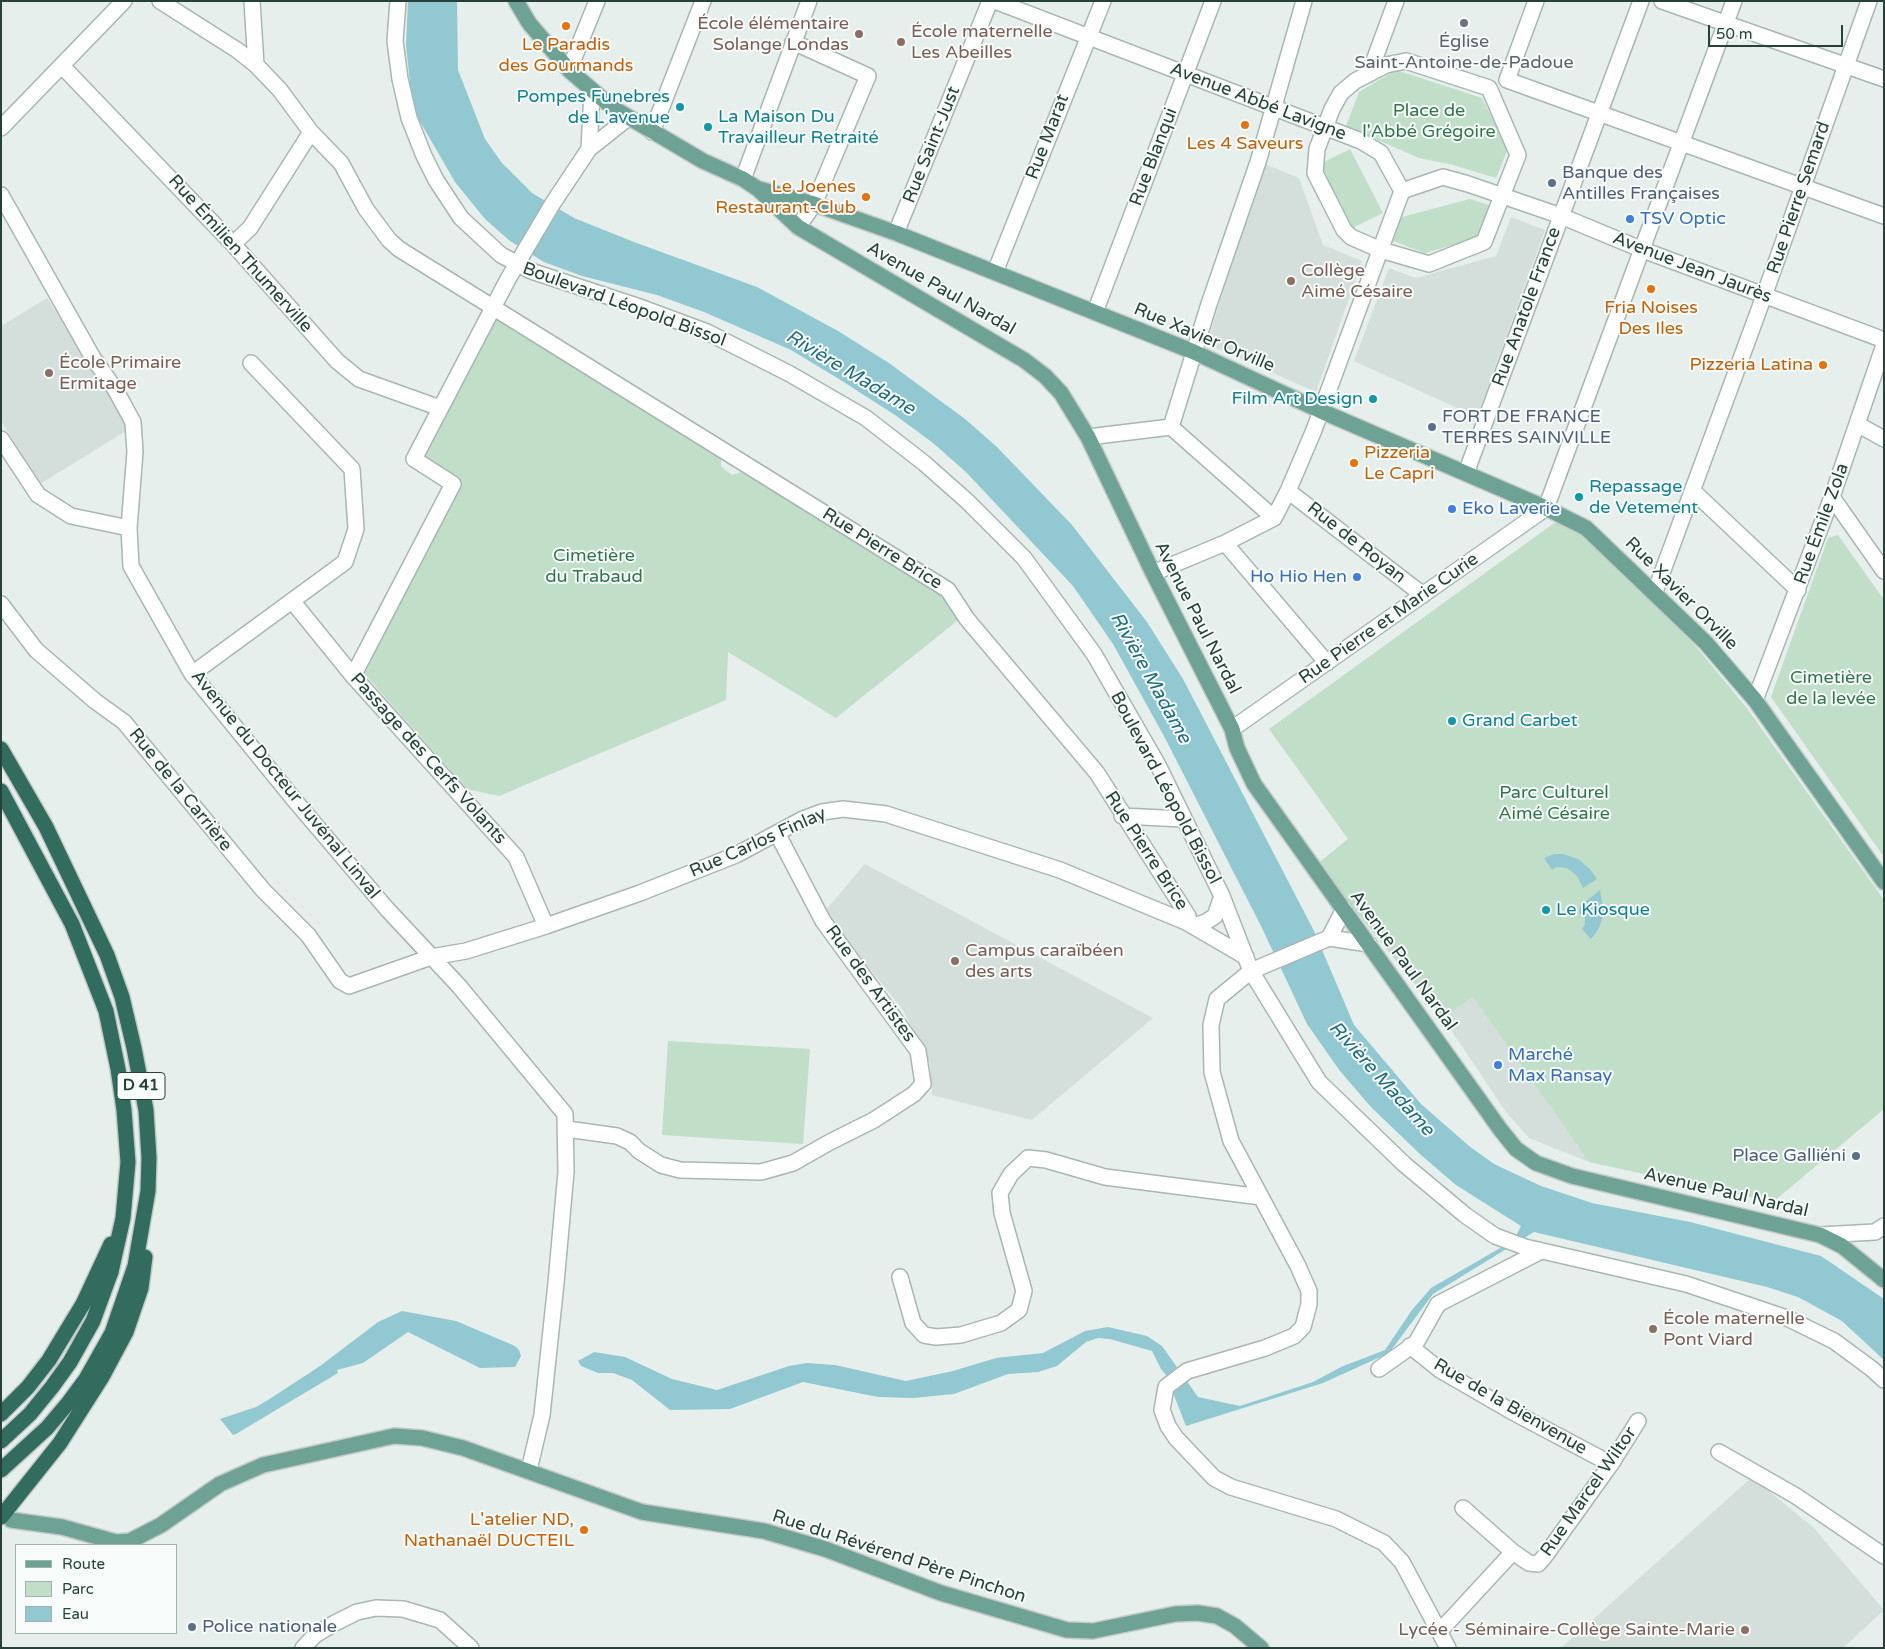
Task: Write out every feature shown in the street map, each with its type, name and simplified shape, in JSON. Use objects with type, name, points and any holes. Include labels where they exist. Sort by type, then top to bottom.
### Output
[{"type":"highway","name":"D 41","points":[[1,749],[46,827],[108,955],[134,1048],[146,1110],[149,1158],[148,1191],[135,1266],[112,1333],[86,1379],[63,1408],[41,1434],[1,1470]]},
{"type":"highway","name":"D 41","points":[[1,791],[72,924],[106,1011],[124,1110],[128,1162],[124,1218],[111,1272],[88,1329],[52,1387],[30,1414],[1,1441]]},
{"type":"highway","points":[[6,1519],[20,1492],[60,1443],[102,1377],[126,1332],[141,1288],[145,1255],[148,1191]]},
{"type":"highway","points":[[1,1414],[28,1387],[49,1360],[83,1304],[124,1218]]},
{"type":"main road","name":"Avenue Paul Nardal","points":[[516,1],[529,23],[569,70],[592,92],[628,118],[703,160],[743,179],[758,189],[798,227],[1024,360],[1045,376],[1061,393],[1088,437],[1153,573],[1232,728],[1237,748],[1254,784],[1500,1129],[1526,1158],[1572,1176],[1820,1235],[1842,1246],[1884,1280]]},
{"type":"main road","name":"Rue Xavier Orville","points":[[758,189],[814,204],[896,233],[1194,352],[1321,411],[1546,508],[1594,534],[1706,643],[1755,700],[1884,882]]},
{"type":"main road","name":"Rue du Révérend Père Pinchon","points":[[6,1519],[62,1527],[116,1542],[130,1541],[161,1525],[220,1484],[263,1466],[394,1436],[422,1438],[463,1448],[529,1470],[588,1494],[642,1512],[764,1531],[825,1549],[941,1593],[1067,1630],[1093,1631],[1175,1614],[1198,1613],[1217,1616],[1235,1626],[1261,1648]]},
{"type":"street","points":[[1,128],[124,1]]},
{"type":"street","name":"Rue Pierre Brice","points":[[160,1],[237,50],[256,65],[280,90],[311,132],[341,164],[366,209],[389,240],[407,254],[948,590],[967,619],[1096,773],[1188,916],[1189,924]]},
{"type":"street","points":[[252,1],[256,65]]},
{"type":"street","name":"Boulevard Léopold Bissol","points":[[398,1],[395,40],[400,79],[409,118],[424,156],[436,180],[462,218],[501,255],[519,259],[707,332],[790,374],[866,418],[924,463],[967,501],[1024,558],[1088,646],[1158,765],[1254,964],[1318,1082],[1404,1164],[1465,1215],[1495,1236],[1541,1251],[1686,1284],[1787,1318],[1834,1341],[1884,1380]]},
{"type":"street","points":[[569,70],[597,1]]},
{"type":"street","points":[[652,132],[703,1]]},
{"type":"street","points":[[743,179],[809,1]]},
{"type":"street","name":"Rue Saint-Just","points":[[896,233],[990,1]]},
{"type":"street","name":"Avenue Abbé Lavigne","points":[[996,1],[1361,141],[1381,152],[1402,191]]},
{"type":"street","name":"Rue Marat","points":[[995,272],[1087,37],[1103,1]]},
{"type":"street","name":"Rue Blanqui","points":[[1095,312],[1213,1]]},
{"type":"street","points":[[1170,427],[1258,162],[1304,1]]},
{"type":"street","points":[[1369,74],[1396,1]]},
{"type":"street","points":[[1507,80],[1536,1]]},
{"type":"street","name":"Rue Anatole France","points":[[1466,473],[1641,1]]},
{"type":"street","points":[[1662,1],[1884,79]]},
{"type":"street","points":[[1546,508],[1734,1]]},
{"type":"street","name":"Rue Pierre Semard","points":[[1655,592],[1694,491],[1869,1]]},
{"type":"street","points":[[793,42],[868,76],[814,204],[798,227]]},
{"type":"street","points":[[1489,88],[1518,156],[1484,242],[1429,264],[1381,250],[1348,234],[1315,172],[1317,149],[1340,93],[1355,81],[1386,65],[1406,62],[1489,88],[1507,80],[1884,216]]},
{"type":"street","name":"Rue Émilien Thumerville","points":[[62,66],[233,244],[337,361],[359,379],[440,408]]},
{"type":"street","points":[[589,149],[592,92]]},
{"type":"street","points":[[353,676],[453,484],[414,459],[493,306],[553,203],[589,149],[628,118]]},
{"type":"street","points":[[233,244],[250,228],[311,132]]},
{"type":"street","points":[[1153,573],[1225,543],[1274,518],[1288,491],[1321,411],[1402,191],[1443,177],[1501,196]]},
{"type":"street","name":"Avenue du Docteur Juvénal Linval","points":[[1,196],[93,358],[116,389],[133,422],[135,452],[129,528],[131,566],[192,674],[296,802],[430,957],[459,986],[565,1114],[566,1172],[542,1415],[529,1470]]},
{"type":"street","name":"Avenue Jean Jaurès","points":[[1501,196],[1561,216],[1643,250],[1884,340]]},
{"type":"street","name":"Rue Émile Zola","points":[[1755,700],[1832,497],[1884,345]]},
{"type":"street","points":[[192,674],[293,602],[345,562],[356,528],[352,469],[250,363]]},
{"type":"street","points":[[1857,424],[1884,439]]},
{"type":"street","points":[[1088,437],[1170,427],[1274,518]]},
{"type":"street","points":[[1,439],[38,495],[71,516],[129,528]]},
{"type":"street","name":"Rue de Royan","points":[[1288,491],[1423,595]]},
{"type":"street","points":[[1694,491],[1798,590]]},
{"type":"street","points":[[1832,497],[1884,571]]},
{"type":"street","name":"Rue Pierre et Marie Curie","points":[[1232,728],[1327,664],[1546,508]]},
{"type":"street","points":[[1225,543],[1327,664]]},
{"type":"street","name":"Passage des Cerfs Volants","points":[[293,602],[353,676],[516,857],[546,926]]},
{"type":"street","name":"Rue de la Carrière","points":[[1,604],[36,650],[95,702],[124,722],[263,890],[308,935],[340,981],[349,986]]},
{"type":"street","name":"Rue Carlos Finlay","points":[[349,986],[430,957],[466,951],[546,926],[640,893],[736,855],[822,812],[843,809],[886,814],[1060,870],[1189,924],[1254,964]]},
{"type":"street","points":[[1122,816],[1183,820]]},
{"type":"street","name":"Rue des Artistes","points":[[566,1129],[617,1136],[630,1142],[639,1151],[661,1165],[680,1170],[761,1172],[793,1164],[830,1142],[874,1120],[914,1094],[923,1084],[918,1051],[823,921],[777,833]]},
{"type":"street","points":[[1189,924],[1206,922],[1215,916],[1222,896]]},
{"type":"street","points":[[1330,938],[1344,909]]},
{"type":"street","points":[[1369,944],[1330,938],[1254,964],[1217,999],[1211,1025],[1212,1072],[1231,1141],[1309,1291],[1310,1304],[1303,1327],[1294,1336],[1265,1348],[1187,1371],[1166,1387],[1162,1410],[1168,1426],[1194,1458],[1214,1478],[1232,1488],[1336,1519],[1384,1543],[1402,1562],[1448,1648]]},
{"type":"street","points":[[900,1277],[913,1323],[924,1335],[936,1337],[961,1335],[1001,1323],[1018,1310],[1024,1291],[1002,1213],[1000,1193],[1011,1174],[1028,1158],[1046,1160],[1104,1177],[1261,1197]]},
{"type":"street","points":[[1820,1235],[1875,1232],[1884,1226]]},
{"type":"street","points":[[1378,1369],[1416,1342],[1438,1304],[1541,1251]]},
{"type":"street","name":"Rue de la Bienvenue","points":[[1410,1346],[1440,1370],[1510,1411],[1611,1464]]},
{"type":"street","name":"Rue Marcel Wiltor","points":[[1463,1508],[1512,1552],[1529,1563],[1538,1564],[1611,1464],[1638,1421]]},
{"type":"street","points":[[1720,1452],[1796,1496],[1884,1556]]},
{"type":"street","name":"Rue Marcel Wiltor","points":[[1439,1632],[1512,1552]]},
{"type":"street","points":[[303,1648],[315,1635],[335,1623],[357,1612],[376,1608],[403,1609],[440,1620],[471,1648]]},
{"type":"shaded area","name":"Collège Aimé Césaire","points":[[1262,163],[1299,178],[1323,245],[1362,261],[1316,392],[1207,344]]},
{"type":"shaded area","points":[[1511,217],[1545,230],[1477,417],[1354,361],[1389,268],[1416,278],[1496,256]]},
{"type":"shaded area","name":"École Primaire Ermitage","points":[[47,298],[131,428],[40,484],[1,421],[1,326]]},
{"type":"shaded area","name":"Campus caraïbéen des arts","points":[[865,864],[1153,1018],[1032,1120],[932,1095],[930,1063],[903,1010],[824,912]]},
{"type":"shaded area","name":"Marché Max Ransay","points":[[1473,997],[1589,1162],[1529,1138],[1506,1112],[1443,1018]]},
{"type":"shaded area","points":[[1750,1479],[1760,1484],[1813,1527],[1884,1610],[1843,1648],[1561,1648]]},
{"type":"green space","name":"Place de l'Abbé Grégoire","points":[[1396,70],[1482,98],[1508,149],[1496,178],[1453,165],[1419,158],[1346,126],[1359,92]]},
{"type":"green space","name":"Place de l'Abbé Grégoire","points":[[1350,149],[1383,213],[1350,229],[1318,165]]},
{"type":"green space","points":[[1470,199],[1492,206],[1481,237],[1425,253],[1393,241],[1402,217]]},
{"type":"green space","name":"Cimetière du Trabaud","points":[[496,317],[721,456],[721,467],[732,475],[745,471],[944,596],[956,612],[957,621],[836,718],[728,652],[726,700],[499,796],[467,789],[361,670],[458,483],[421,458]]},
{"type":"green space","name":"Parc Culturel Aimé Césaire","points":[[1557,521],[1587,538],[1693,643],[1746,707],[1884,900],[1884,1109],[1773,1202],[1589,1162],[1473,997],[1443,1018],[1317,864],[1348,839],[1269,729]]},
{"type":"green space","name":"Cimetière de la levée","points":[[1838,535],[1884,600],[1884,857],[1771,697],[1828,538]]},
{"type":"green space","points":[[668,1041],[810,1049],[803,1144],[662,1135]]},
{"type":"water","name":"Rivière Madame","points":[[408,1],[457,1],[458,70],[485,139],[502,163],[532,193],[574,218],[757,287],[838,331],[889,363],[965,419],[997,447],[1072,525],[1147,622],[1183,679],[1314,931],[1354,1025],[1421,1104],[1469,1146],[1494,1164],[1541,1186],[1592,1203],[1690,1222],[1821,1256],[1884,1299],[1884,1360],[1842,1321],[1798,1297],[1767,1287],[1534,1232],[1433,1294],[1389,1353],[1323,1383],[1186,1426],[1166,1375],[1152,1351],[1110,1339],[1098,1338],[1086,1342],[1057,1366],[1038,1372],[1008,1374],[954,1394],[913,1398],[878,1397],[803,1382],[730,1409],[670,1410],[632,1380],[613,1373],[598,1373],[581,1366],[578,1361],[594,1352],[625,1357],[672,1379],[717,1390],[789,1366],[807,1363],[835,1365],[906,1381],[953,1371],[996,1358],[1043,1353],[1085,1331],[1108,1327],[1147,1336],[1162,1346],[1198,1397],[1240,1406],[1313,1382],[1341,1367],[1385,1350],[1412,1310],[1431,1288],[1514,1240],[1521,1226],[1456,1185],[1421,1155],[1371,1107],[1340,1071],[1307,1024],[1262,928],[1165,738],[1113,644],[1073,586],[966,472],[933,443],[895,415],[839,379],[791,350],[704,312],[657,295],[582,276],[544,262],[510,241],[485,219],[455,182],[418,118],[410,84],[406,45]]},
{"type":"water","points":[[1554,854],[1563,854],[1578,859],[1590,869],[1597,879],[1583,888],[1577,876],[1567,868],[1556,867],[1552,870],[1544,858]]},
{"type":"water","points":[[1600,890],[1604,914],[1598,930],[1591,939],[1582,929],[1585,924],[1585,918],[1579,913],[1580,906]]},
{"type":"water","points":[[402,1311],[456,1321],[515,1346],[521,1356],[515,1367],[480,1368],[408,1332],[363,1363],[337,1370],[338,1373],[236,1434],[233,1435],[220,1419],[256,1407],[268,1400],[320,1366],[378,1322]]},
{"type":"place","name":"Église Saint-Antoine-de-Padoue","points":[[1464,23]]},
{"type":"place","name":"Le Paradis des Gourmands","points":[[566,26]]},
{"type":"place","name":"École élémentaire Solange Londas","points":[[859,34]]},
{"type":"place","name":"École maternelle Les Abeilles","points":[[901,42]]},
{"type":"place","name":"Pompes Funebres de L'avenue","points":[[680,107]]},
{"type":"place","name":"Les 4 Saveurs","points":[[1245,125]]},
{"type":"place","name":"La Maison Du Travailleur Retraité","points":[[708,127]]},
{"type":"place","name":"Banque des Antilles Françaises","points":[[1552,183]]},
{"type":"place","name":"Le Joenes Restaurant-Club","points":[[866,197]]},
{"type":"place","name":"TSV Optic","points":[[1630,219]]},
{"type":"place","name":"Collège Aimé Césaire","points":[[1291,281]]},
{"type":"place","name":"Fria Noises Des Iles","points":[[1651,289]]},
{"type":"place","name":"Pizzeria Latina","points":[[1823,365]]},
{"type":"place","name":"École Primaire Ermitage","points":[[49,373]]},
{"type":"place","name":"Film Art Design","points":[[1373,399]]},
{"type":"place","name":"FORT DE FRANCE TERRES SAINVILLE","points":[[1432,427]]},
{"type":"place","name":"Pizzeria Le Capri","points":[[1354,463]]},
{"type":"place","name":"Repassage de Vetement","points":[[1579,497]]},
{"type":"place","name":"Eko Laverie","points":[[1452,509]]},
{"type":"place","name":"Ho Hio Hen","points":[[1357,577]]},
{"type":"place","name":"Grand Carbet","points":[[1452,721]]},
{"type":"place","name":"Le Kiosque","points":[[1546,910]]},
{"type":"place","name":"Campus caraïbéen des arts","points":[[955,961]]},
{"type":"place","name":"Marché Max Ransay","points":[[1498,1065]]},
{"type":"place","name":"Place Galliéni","points":[[1856,1156]]},
{"type":"place","name":"École maternelle Pont Viard","points":[[1653,1329]]},
{"type":"place","name":"L'atelier ND, Nathanaël DUCTEIL","points":[[584,1530]]},
{"type":"place","name":"Police nationale","points":[[192,1627]]},
{"type":"place","name":"Lycée - Séminaire-Collège Sainte-Marie","points":[[1745,1630]]}]
